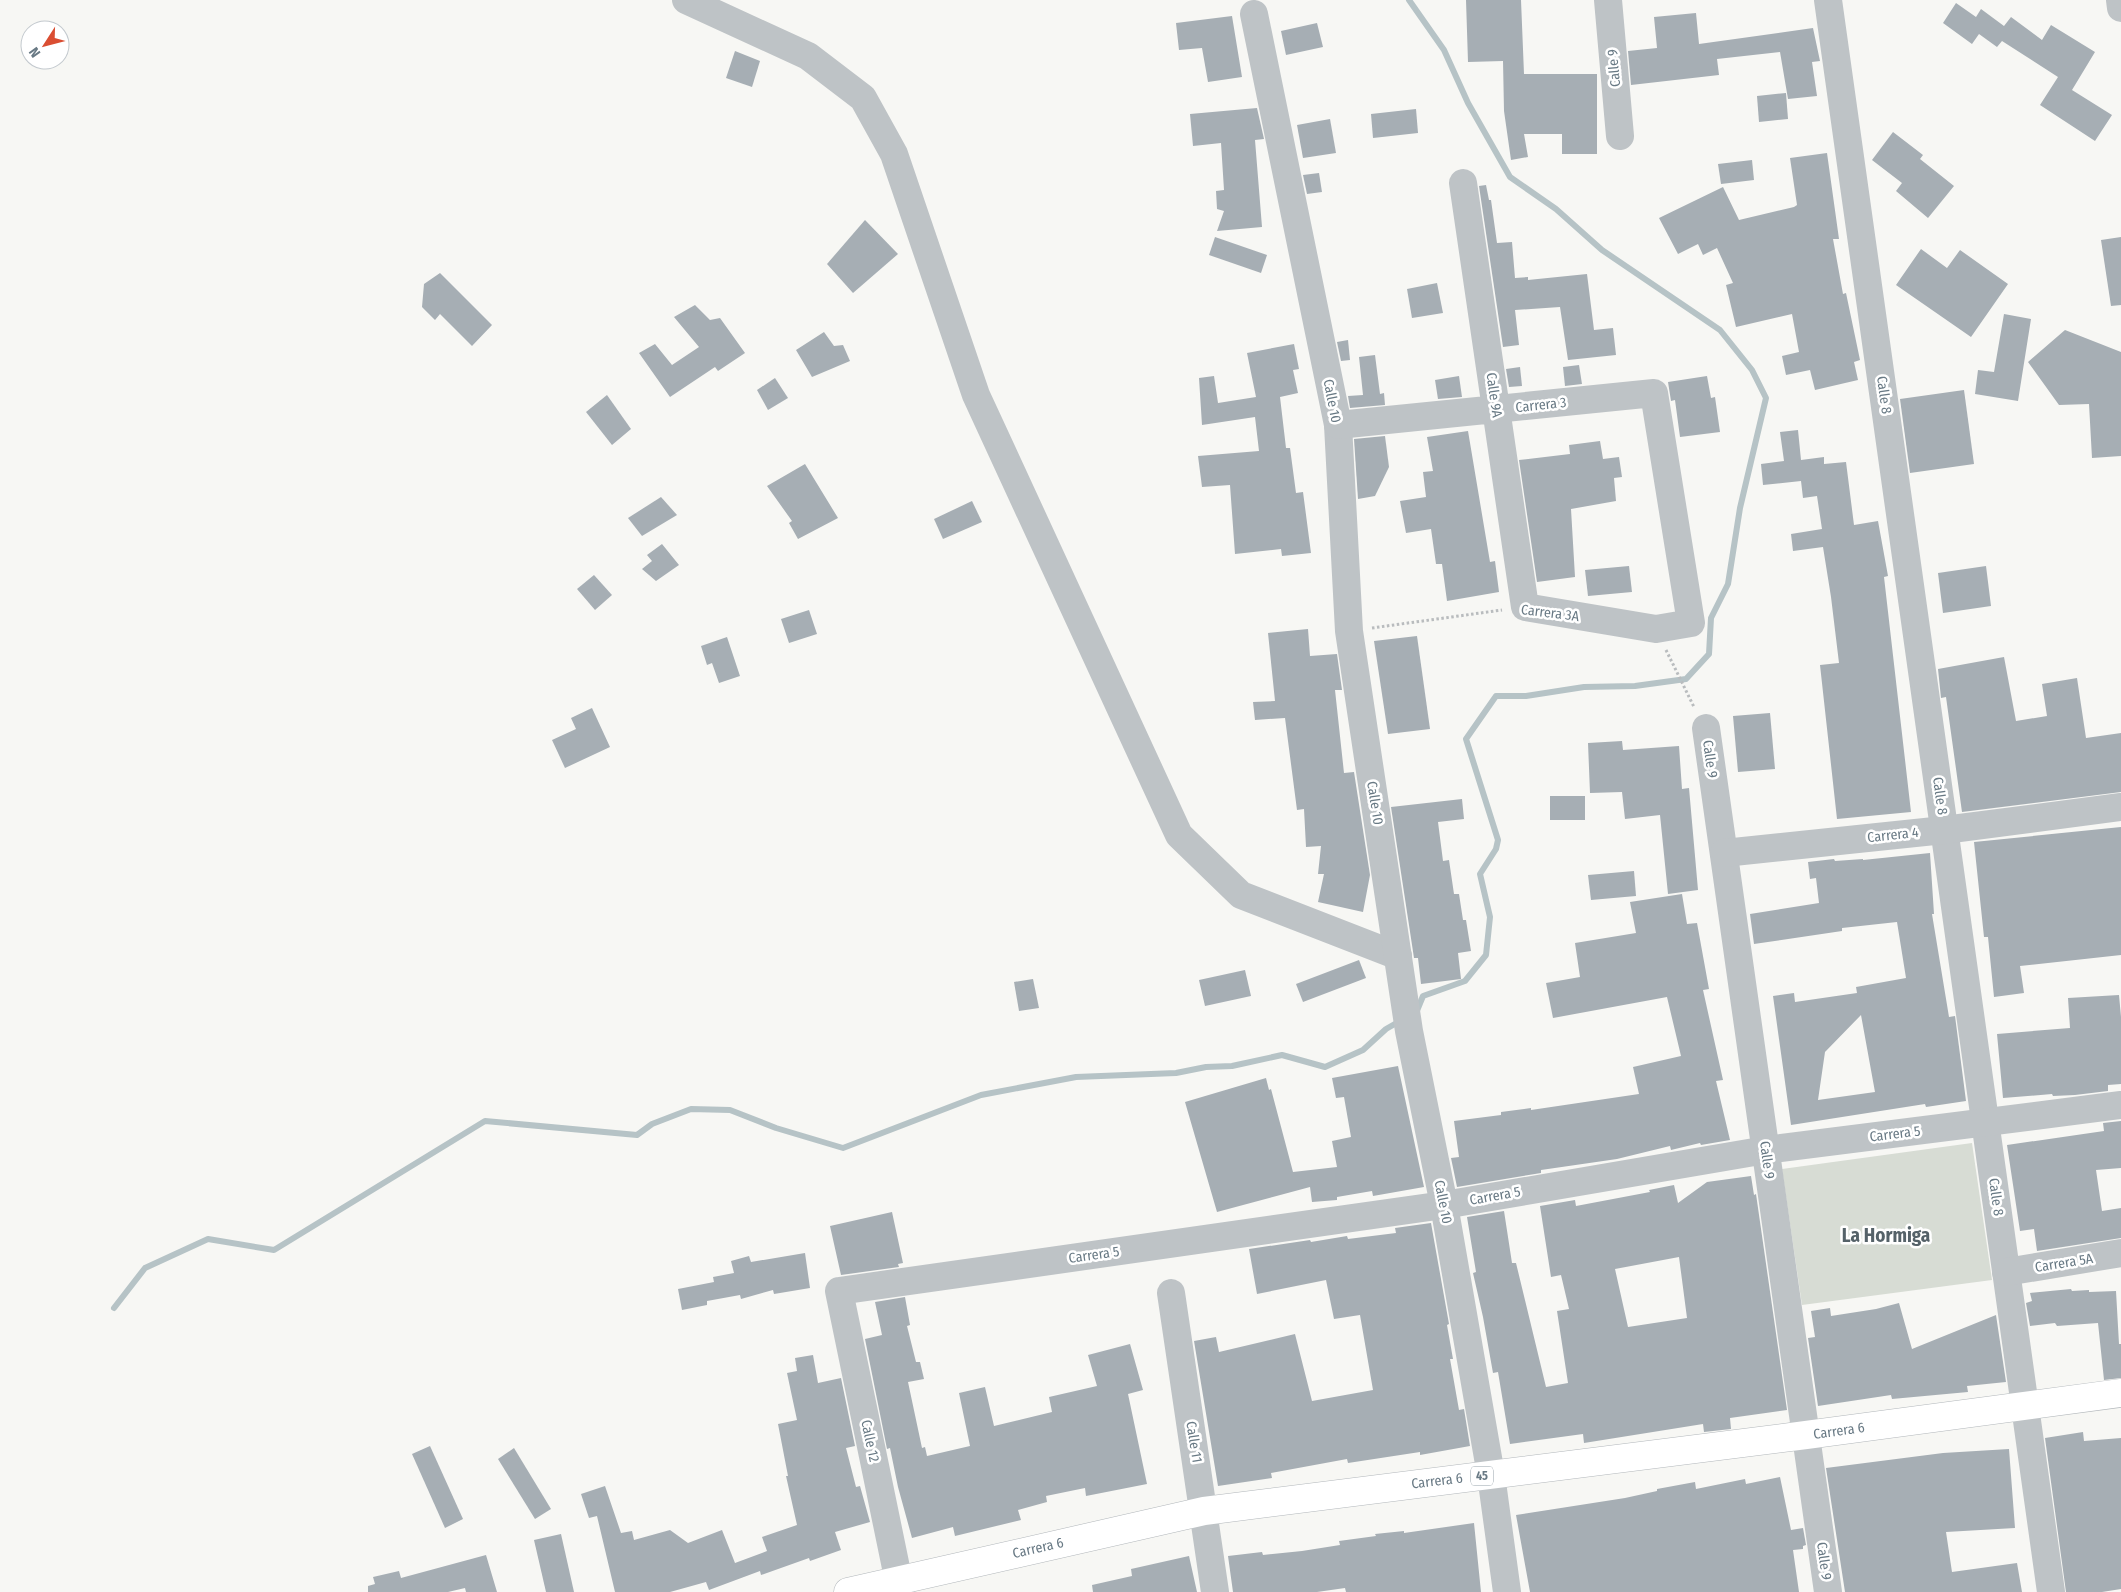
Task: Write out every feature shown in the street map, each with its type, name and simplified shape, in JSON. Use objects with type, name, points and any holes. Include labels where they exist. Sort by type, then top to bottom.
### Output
[{"type":"main road","name":"Carrera 6","points":[[848,1592],[900,1586],[1204,1511],[2121,1393]]},
{"type":"street","points":[[686,0],[808,56],[863,98],[894,154],[976,395],[1179,835],[1241,895],[1398,956]]},
{"type":"street","name":"Calle 9","points":[[1608,0],[1620,136]]},
{"type":"street","name":"Calle 8","points":[[1828,0],[2051,1592]]},
{"type":"street","points":[[2120,0],[2121,8]]},
{"type":"street","name":"Calle 10","points":[[1254,14],[1338,425],[1349,631],[1409,1031],[1444,1205],[1491,1475],[1507,1592]]},
{"type":"street","name":"Calle 9A","points":[[1463,183],[1525,607]]},
{"type":"street","name":"Carrera 3","points":[[1338,425],[1654,392],[1691,623]]},
{"type":"street","name":"Carrera 3A","points":[[1525,607],[1656,629],[1691,623]]},
{"type":"street","name":"Calle 9","points":[[1706,728],[1828,1592]]},
{"type":"street","name":"Carrera 4","points":[[1724,854],[1944,830],[2121,807]]},
{"type":"street","name":"Carrera 5","points":[[839,1291],[1444,1205],[1766,1150],[2121,1105]]},
{"type":"street","name":"Carrera 5A","points":[[2006,1272],[2121,1253]]},
{"type":"street","name":"Calle 12","points":[[839,1291],[900,1586]]},
{"type":"street","name":"Calle 11","points":[[1171,1293],[1215,1592]]},
{"type":"path","name":"Carrera 3A","points":[[1349,631],[1525,607]]},
{"type":"path","points":[[1656,629],[1680,680],[1706,728]]},
{"type":"shaded area","points":[[1972,1143],[1992,1280],[1802,1305],[1782,1169]]},
{"type":"building","points":[[1466,0],[1521,0],[1524,74],[1597,74],[1597,154],[1562,154],[1562,134],[1524,134],[1528,157],[1511,160],[1504,111],[1503,61],[1468,62]]},
{"type":"building","points":[[1956,3],[1976,17],[1981,9],[2004,26],[2011,17],[2042,40],[2051,25],[2095,52],[2072,90],[2112,115],[2095,141],[2040,105],[2058,77],[2002,41],[1997,47],[1979,34],[1972,44],[1943,23]]},
{"type":"building","points":[[1696,13],[1699,44],[1813,28],[1820,61],[1812,62],[1817,96],[1788,99],[1780,52],[1717,59],[1719,75],[1631,85],[1628,51],[1657,48],[1654,17]]},
{"type":"building","points":[[1232,16],[1242,77],[1208,82],[1202,48],[1179,50],[1176,23]]},
{"type":"building","points":[[1317,23],[1323,47],[1286,55],[1281,31]]},
{"type":"building","points":[[735,51],[760,61],[752,87],[726,78]]},
{"type":"building","points":[[1786,93],[1788,119],[1759,122],[1757,96]]},
{"type":"building","points":[[1257,108],[1264,139],[1255,140],[1262,227],[1217,231],[1224,211],[1217,209],[1216,191],[1224,190],[1221,143],[1193,146],[1190,114]]},
{"type":"building","points":[[1416,109],[1418,133],[1373,138],[1371,114]]},
{"type":"building","points":[[1330,119],[1336,153],[1303,158],[1297,125]]},
{"type":"building","points":[[1893,132],[1923,155],[1920,159],[1954,186],[1928,218],[1896,191],[1902,183],[1872,160]]},
{"type":"building","points":[[1827,153],[1839,239],[1833,239],[1843,294],[1846,293],[1860,360],[1854,362],[1858,380],[1815,390],[1810,370],[1786,375],[1782,356],[1799,352],[1792,314],[1736,327],[1726,285],[1733,283],[1717,248],[1703,255],[1698,244],[1678,254],[1659,218],[1723,187],[1739,220],[1794,207],[1797,205],[1790,158]]},
{"type":"building","points":[[1752,160],[1754,180],[1721,184],[1718,164]]},
{"type":"building","points":[[1319,173],[1322,192],[1307,194],[1303,175]]},
{"type":"building","points":[[1486,185],[1489,200],[1491,200],[1497,243],[1512,242],[1515,278],[1528,277],[1528,280],[1587,274],[1594,330],[1613,328],[1616,355],[1568,360],[1560,307],[1515,310],[1519,345],[1503,347],[1479,186]]},
{"type":"building","points":[[865,220],[898,254],[853,293],[827,264]]},
{"type":"building","points":[[1215,237],[1267,255],[1261,273],[1209,255]]},
{"type":"building","points":[[2121,237],[2121,305],[2111,306],[2101,240]]},
{"type":"building","points":[[1921,249],[1947,268],[1960,250],[2008,284],[1971,337],[1896,285]]},
{"type":"building","points":[[440,273],[492,325],[472,346],[440,314],[435,320],[422,307],[424,284]]},
{"type":"building","points":[[1437,283],[1443,313],[1412,318],[1407,289]]},
{"type":"building","points":[[695,305],[710,320],[720,318],[745,353],[718,371],[715,367],[670,397],[639,353],[655,344],[672,365],[699,347],[674,317]]},
{"type":"building","points":[[2004,314],[2031,319],[2018,401],[1975,394],[1978,370],[1994,372]]},
{"type":"building","points":[[2065,330],[2121,352],[2121,456],[2092,458],[2089,404],[2059,405],[2028,362]]},
{"type":"building","points":[[824,332],[834,346],[843,345],[850,361],[812,377],[796,350]]},
{"type":"building","points":[[1348,340],[1350,360],[1341,361],[1337,342]]},
{"type":"building","points":[[1294,344],[1299,369],[1293,370],[1298,393],[1280,397],[1286,448],[1290,448],[1296,493],[1303,492],[1311,553],[1282,556],[1281,549],[1235,554],[1230,485],[1202,487],[1198,456],[1259,451],[1255,417],[1202,425],[1199,378],[1214,376],[1218,403],[1256,397],[1247,353]]},
{"type":"building","points":[[1375,355],[1380,394],[1384,393],[1385,405],[1350,408],[1348,396],[1363,395],[1359,357]]},
{"type":"building","points":[[1579,365],[1582,384],[1565,386],[1563,367]]},
{"type":"building","points":[[1520,367],[1522,386],[1509,387],[1506,369]]},
{"type":"building","points":[[1459,376],[1462,397],[1438,399],[1435,380]]},
{"type":"building","points":[[1707,376],[1711,398],[1715,397],[1720,432],[1680,437],[1675,400],[1671,401],[1668,382]]},
{"type":"building","points":[[775,378],[788,398],[768,410],[757,390]]},
{"type":"building","points":[[1964,390],[1974,464],[1910,473],[1900,399]]},
{"type":"building","points":[[607,395],[631,429],[612,445],[586,412]]},
{"type":"building","points":[[1798,430],[1801,460],[1824,457],[1824,464],[1846,462],[1854,525],[1878,521],[1888,576],[1884,577],[1911,812],[1837,819],[1820,665],[1839,663],[1823,547],[1793,551],[1791,534],[1822,529],[1817,496],[1803,498],[1801,481],[1763,485],[1761,464],[1784,461],[1780,432]]},
{"type":"building","points":[[1468,431],[1490,562],[1495,561],[1499,592],[1447,601],[1442,564],[1436,564],[1431,529],[1406,533],[1400,501],[1426,497],[1423,472],[1433,471],[1427,437]]},
{"type":"building","points":[[1385,436],[1389,467],[1375,496],[1358,499],[1354,439]]},
{"type":"building","points":[[1600,441],[1603,459],[1619,457],[1622,477],[1614,478],[1616,501],[1571,509],[1575,577],[1537,582],[1519,460],[1570,454],[1569,445]]},
{"type":"building","points":[[805,464],[838,518],[798,539],[789,523],[792,521],[767,486]]},
{"type":"building","points":[[661,497],[677,515],[642,536],[628,518]]},
{"type":"building","points":[[972,501],[982,522],[943,539],[934,519]]},
{"type":"building","points":[[662,544],[679,565],[656,581],[642,569],[652,561],[647,555]]},
{"type":"building","points":[[1629,566],[1632,592],[1588,596],[1585,570]]},
{"type":"building","points":[[1986,566],[1991,606],[1943,613],[1938,573]]},
{"type":"building","points":[[594,575],[612,595],[595,610],[577,589]]},
{"type":"building","points":[[809,610],[817,634],[789,643],[781,619]]},
{"type":"building","points":[[1308,629],[1310,656],[1337,654],[1342,690],[1335,690],[1344,773],[1354,772],[1370,875],[1363,912],[1318,902],[1324,874],[1318,874],[1321,846],[1306,847],[1304,809],[1297,810],[1285,718],[1255,720],[1253,702],[1275,701],[1268,633]]},
{"type":"building","points":[[1417,636],[1430,729],[1388,734],[1374,641]]},
{"type":"building","points":[[727,637],[740,676],[719,683],[712,663],[707,665],[701,646]]},
{"type":"building","points":[[2004,657],[2016,721],[2047,716],[2042,684],[2077,678],[2086,738],[2121,733],[2121,792],[1962,812],[1946,697],[1941,698],[1938,669]]},
{"type":"building","points":[[592,708],[610,747],[565,768],[552,740],[576,729],[571,718]]},
{"type":"building","points":[[1770,713],[1775,769],[1738,772],[1733,716]]},
{"type":"building","points":[[1622,741],[1623,750],[1679,746],[1682,789],[1689,788],[1698,890],[1668,894],[1660,815],[1625,819],[1622,792],[1590,793],[1588,743]]},
{"type":"building","points":[[1550,796],[1585,796],[1585,820],[1550,820]]},
{"type":"building","points":[[1462,799],[1464,819],[1438,822],[1443,861],[1449,860],[1454,894],[1459,894],[1471,951],[1458,953],[1461,979],[1421,984],[1418,958],[1414,958],[1391,807]]},
{"type":"building","points":[[2121,827],[2121,955],[2020,966],[2024,993],[1994,997],[1988,937],[1984,937],[1974,842]]},
{"type":"building","points":[[1930,853],[1934,914],[1932,914],[1949,1017],[1955,1016],[1966,1101],[1926,1107],[1925,1104],[1791,1125],[1773,996],[1794,993],[1795,1002],[1857,993],[1856,987],[1906,978],[1897,922],[1842,928],[1842,931],[1754,944],[1750,914],[1819,903],[1816,878],[1810,879],[1808,862],[1834,859],[1835,861]],"holes":[[[1861,1015],[1875,1092],[1818,1100],[1825,1052]]]},
{"type":"building","points":[[1634,871],[1636,896],[1591,900],[1588,875]]},
{"type":"building","points":[[1682,894],[1687,924],[1697,923],[1709,989],[1703,990],[1723,1080],[1716,1081],[1730,1140],[1701,1145],[1700,1143],[1671,1150],[1670,1146],[1617,1159],[1541,1170],[1541,1173],[1457,1187],[1451,1158],[1459,1157],[1454,1121],[1501,1115],[1501,1112],[1531,1108],[1531,1110],[1639,1094],[1633,1067],[1681,1056],[1667,997],[1553,1018],[1546,983],[1580,977],[1575,943],[1636,933],[1630,902]]},
{"type":"building","points":[[1359,960],[1366,978],[1303,1002],[1296,984]]},
{"type":"building","points":[[1245,970],[1251,996],[1205,1006],[1199,980]]},
{"type":"building","points":[[1033,979],[1039,1008],[1019,1011],[1014,982]]},
{"type":"building","points":[[2119,995],[2121,1017],[2121,1084],[2108,1085],[2108,1091],[2075,1095],[2053,1096],[2052,1094],[2003,1098],[1997,1034],[2070,1028],[2068,998]]},
{"type":"building","points":[[1398,1066],[1424,1187],[1373,1196],[1372,1191],[1337,1197],[1337,1200],[1312,1202],[1310,1187],[1217,1212],[1185,1102],[1266,1078],[1269,1090],[1271,1089],[1293,1172],[1337,1167],[1332,1141],[1351,1137],[1344,1097],[1336,1098],[1332,1078]]},
{"type":"building","points":[[2121,1121],[2121,1168],[2096,1170],[2102,1211],[2121,1208],[2121,1238],[2037,1251],[2034,1229],[2020,1231],[2007,1145],[2104,1131],[2103,1123]]},
{"type":"building","points":[[1751,1176],[1754,1195],[1756,1194],[1787,1410],[1730,1418],[1731,1429],[1704,1432],[1703,1424],[1584,1443],[1583,1434],[1510,1444],[1498,1372],[1493,1373],[1473,1273],[1476,1272],[1467,1217],[1504,1211],[1512,1263],[1516,1263],[1546,1387],[1568,1383],[1557,1311],[1569,1309],[1561,1275],[1551,1277],[1540,1206],[1575,1200],[1576,1206],[1650,1192],[1649,1190],[1674,1185],[1678,1203],[1707,1182]],"holes":[[[1679,1257],[1687,1318],[1628,1327],[1615,1269]]]},
{"type":"building","points":[[892,1212],[903,1263],[898,1264],[899,1267],[841,1275],[830,1226]]},
{"type":"building","points":[[1431,1223],[1449,1324],[1447,1325],[1453,1359],[1450,1359],[1459,1410],[1464,1409],[1470,1446],[1420,1455],[1420,1452],[1348,1463],[1347,1459],[1271,1473],[1272,1478],[1218,1486],[1194,1341],[1216,1337],[1219,1352],[1295,1334],[1312,1401],[1373,1390],[1360,1315],[1334,1319],[1326,1280],[1257,1294],[1249,1249],[1310,1240],[1311,1242],[1347,1236],[1348,1239],[1396,1233],[1395,1228]]},
{"type":"building","points":[[805,1253],[810,1288],[774,1294],[773,1290],[741,1299],[740,1295],[707,1301],[707,1305],[682,1310],[678,1289],[714,1282],[713,1277],[734,1273],[731,1261],[749,1256],[751,1262]]},
{"type":"building","points":[[2071,1289],[2072,1291],[2089,1290],[2089,1292],[2116,1291],[2119,1344],[2121,1344],[2121,1378],[2104,1380],[2098,1323],[2057,1326],[2055,1323],[2030,1326],[2026,1303],[2032,1301],[2030,1293]]},
{"type":"building","points":[[905,1297],[910,1325],[907,1326],[916,1362],[920,1362],[924,1379],[908,1382],[922,1448],[925,1447],[927,1456],[970,1446],[959,1393],[985,1387],[994,1426],[1052,1412],[1049,1397],[1097,1386],[1088,1355],[1130,1344],[1143,1390],[1128,1394],[1147,1484],[1086,1496],[1085,1488],[1046,1496],[1047,1502],[1018,1510],[1021,1520],[955,1536],[953,1527],[912,1538],[890,1448],[887,1449],[865,1339],[882,1335],[875,1302]]},
{"type":"building","points":[[1899,1303],[1912,1349],[1996,1315],[2006,1382],[1967,1386],[1968,1392],[1892,1399],[1891,1395],[1818,1406],[1808,1338],[1815,1337],[1811,1311],[1830,1308],[1831,1316],[1876,1309]]},
{"type":"building","points":[[813,1355],[818,1383],[841,1378],[855,1446],[846,1448],[856,1487],[860,1486],[870,1522],[835,1532],[841,1550],[810,1561],[809,1558],[761,1575],[760,1571],[709,1590],[706,1582],[670,1592],[615,1592],[597,1516],[589,1518],[581,1494],[605,1486],[621,1533],[632,1531],[634,1540],[670,1530],[688,1543],[722,1530],[735,1563],[767,1551],[762,1537],[797,1525],[786,1476],[788,1476],[778,1424],[797,1420],[787,1373],[797,1371],[795,1358]]},
{"type":"building","points":[[2083,1432],[2084,1441],[2121,1438],[2121,1589],[2102,1592],[2066,1592],[2045,1438]]},
{"type":"building","points":[[430,1446],[463,1519],[445,1528],[412,1454]]},
{"type":"building","points":[[514,1448],[551,1509],[535,1519],[498,1459]]},
{"type":"building","points":[[2009,1449],[2015,1528],[1946,1532],[1952,1572],[2017,1563],[2022,1592],[1845,1592],[1826,1468],[1943,1453]]},
{"type":"building","points":[[1780,1477],[1791,1530],[1803,1528],[1806,1545],[1803,1546],[1803,1549],[1793,1550],[1799,1592],[1530,1592],[1516,1515],[1625,1498],[1657,1491],[1657,1489],[1695,1482],[1696,1489],[1745,1479],[1746,1484]]},
{"type":"building","points":[[1474,1523],[1481,1592],[1346,1592],[1345,1588],[1317,1592],[1233,1592],[1228,1556],[1262,1552],[1263,1555],[1302,1551],[1340,1545],[1339,1541],[1376,1536],[1375,1534],[1404,1531],[1404,1533]]},
{"type":"building","points":[[561,1534],[574,1592],[546,1592],[534,1540]]},
{"type":"building","points":[[486,1555],[497,1592],[466,1592],[465,1588],[448,1592],[368,1592],[368,1586],[375,1584],[373,1577],[399,1571],[401,1578]]},
{"type":"building","points":[[1189,1556],[1197,1592],[1093,1592],[1092,1585],[1132,1576],[1131,1569]]},
{"type":"waterway","points":[[1409,0],[1444,50],[1468,103],[1510,177],[1556,209],[1602,250],[1720,330],[1752,370],[1766,398],[1740,508],[1728,584],[1711,618],[1709,654],[1686,679],[1635,686],[1584,687],[1526,696],[1496,696],[1466,739],[1498,840],[1496,849],[1480,874],[1490,917],[1486,955],[1465,981],[1423,996],[1416,1013]]},
{"type":"waterway","points":[[114,1308],[145,1268],[208,1239],[274,1250],[485,1121],[637,1135],[652,1124],[691,1109],[730,1110],[776,1128],[843,1148],[981,1095],[1076,1077],[1176,1073],[1206,1067],[1232,1066],[1282,1055],[1325,1067],[1363,1050],[1386,1029],[1400,1021]]},
{"type":"district","name":"La Hormiga","points":[[1886,1235]]}]
